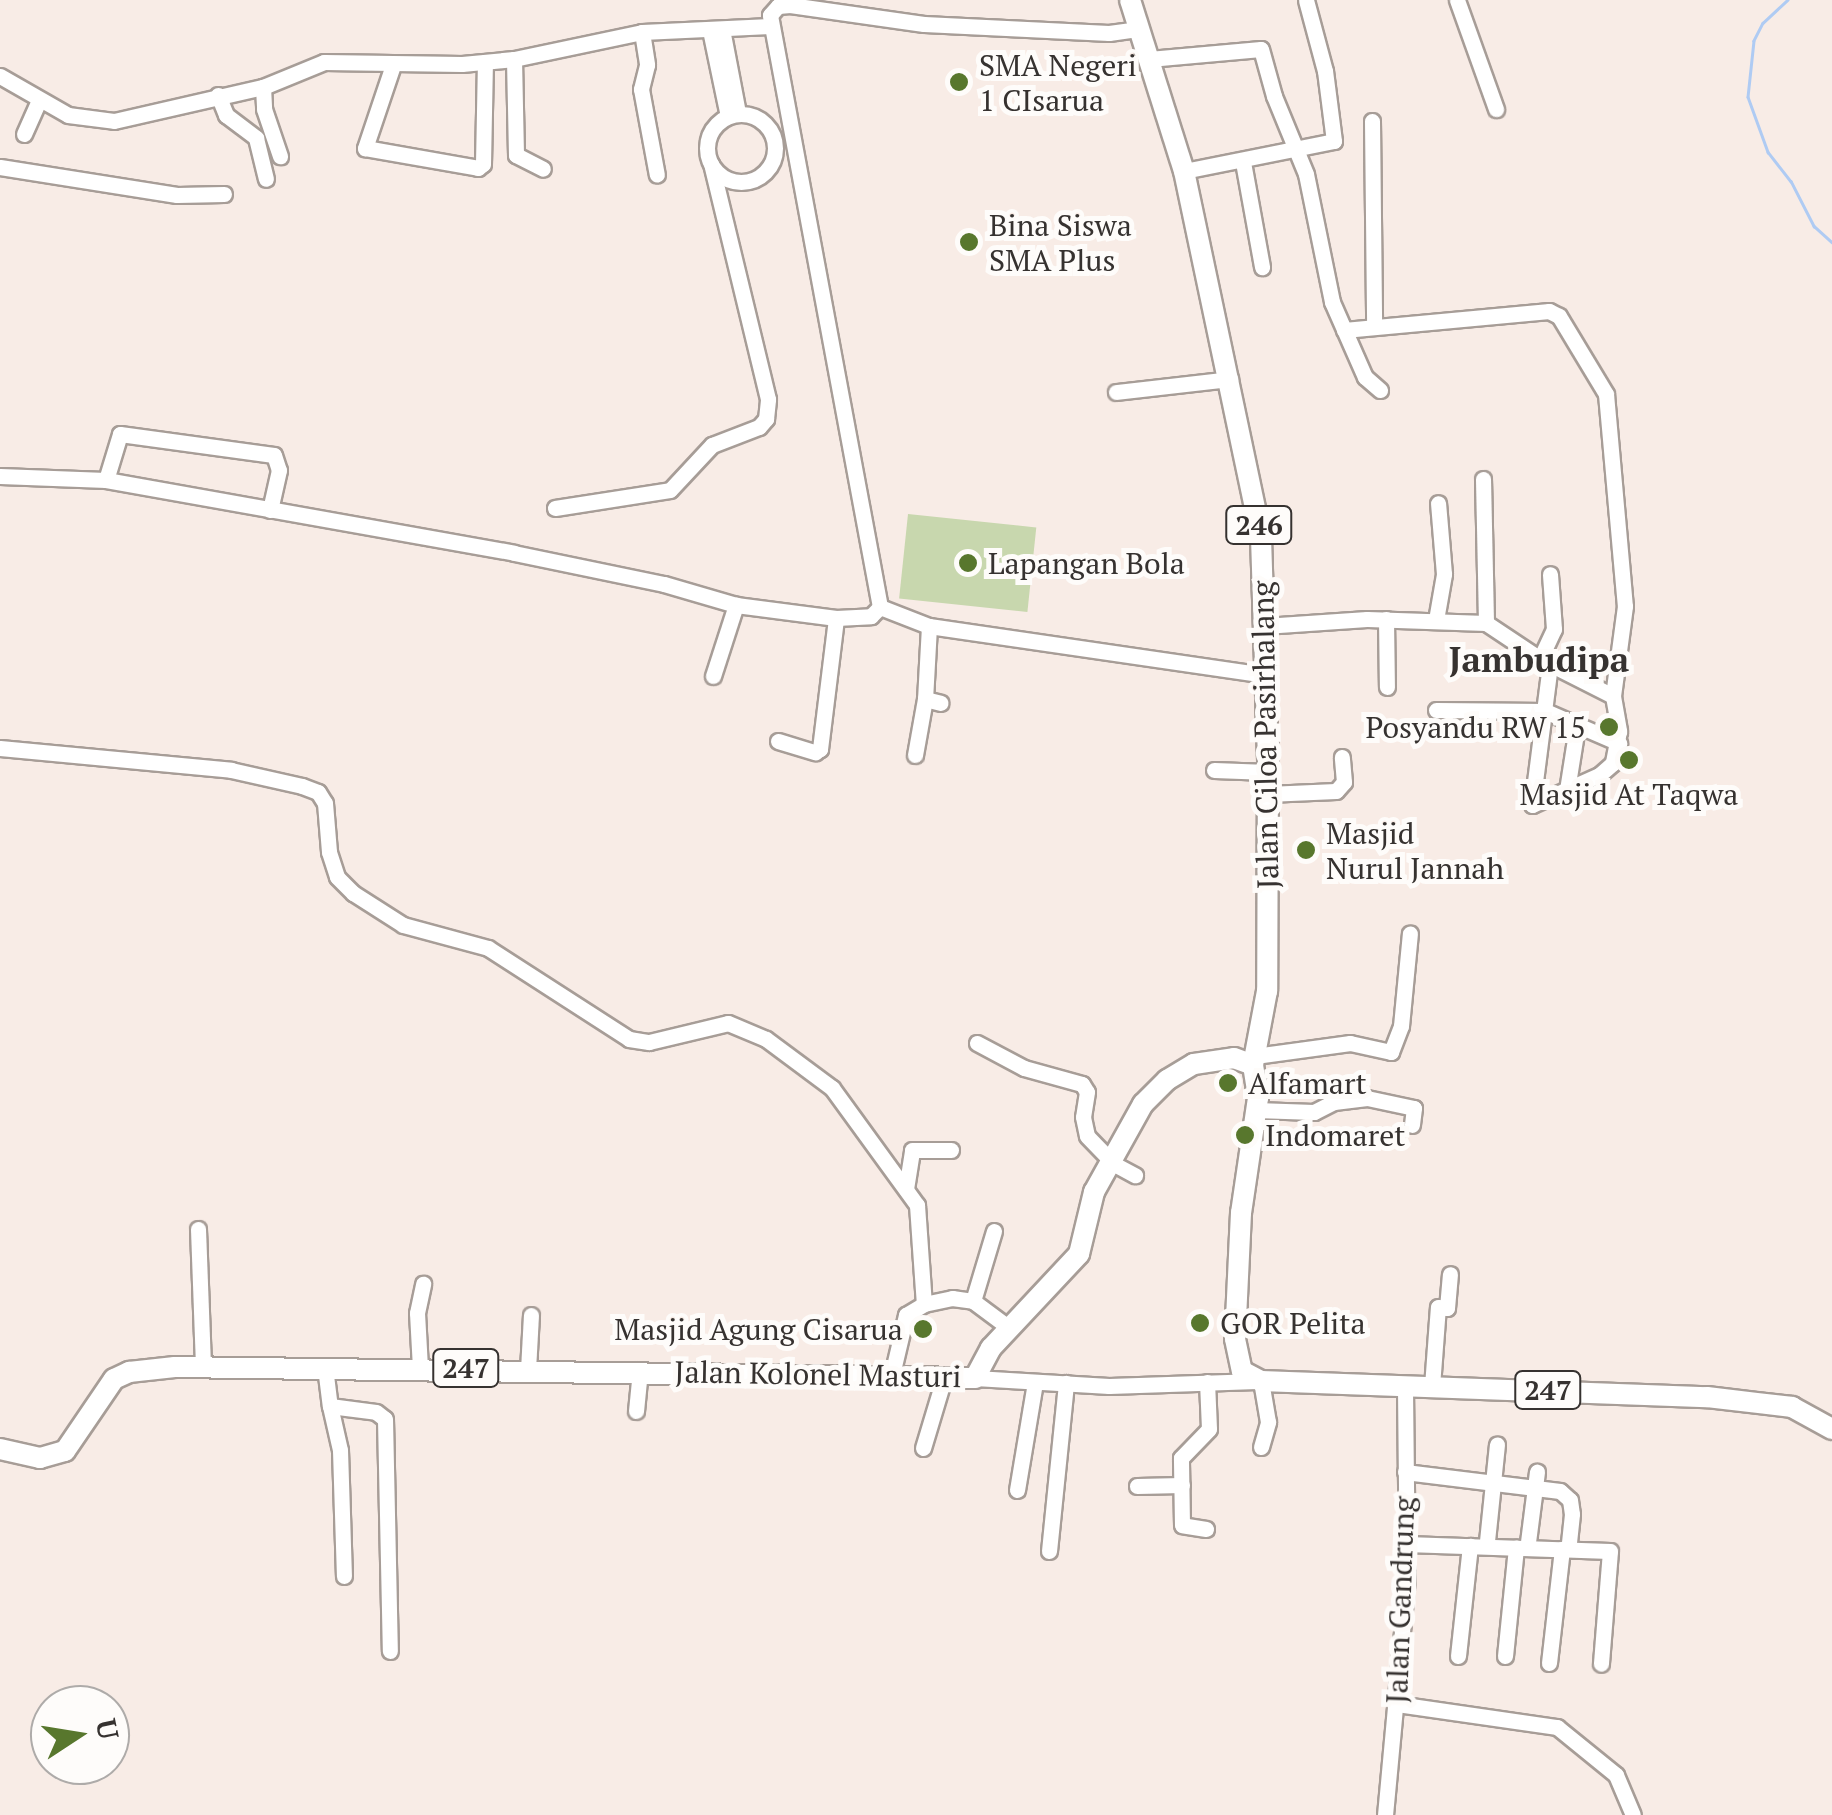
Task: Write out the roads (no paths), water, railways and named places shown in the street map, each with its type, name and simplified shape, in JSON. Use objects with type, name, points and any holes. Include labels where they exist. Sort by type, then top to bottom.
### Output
[{"type":"main road","name":"Jalan Ciloa Pasirhalang","points":[[1130,0],[1184,171],[1261,537],[1267,991],[1254,1061]]},
{"type":"main road","name":"Jalan Kolonel Masturi","points":[[0,1449],[40,1458],[58,1454],[70,1446],[97,1400],[118,1376],[142,1370],[640,1370],[891,1379],[975,1378],[1008,1327],[1079,1254],[1089,1208],[1143,1104],[1176,1073],[1226,1058],[1254,1061]]},
{"type":"main road","points":[[1254,1061],[1256,1110],[1241,1213],[1236,1349],[1242,1371],[1259,1381]]},
{"type":"main road","name":"247","points":[[1259,1381],[1405,1384],[1755,1402],[1792,1407],[1832,1428]]},
{"type":"street","points":[[1184,171],[1297,152],[1330,143],[1335,137],[1325,72],[1306,0]]},
{"type":"street","points":[[1457,0],[1496,109]]},
{"type":"street","points":[[880,607],[770,26],[772,10],[790,5],[974,28],[1108,33],[1139,29]]},
{"type":"street","points":[[0,76],[68,115],[114,121],[262,87],[324,62],[484,62],[642,32],[770,26]]},
{"type":"street","points":[[716,30],[733,115]]},
{"type":"street","points":[[642,32],[648,65],[641,88],[658,175]]},
{"type":"street","points":[[1149,59],[1261,49],[1297,152],[1324,250],[1332,302],[1364,377],[1380,390]]},
{"type":"street","points":[[514,59],[516,155],[542,169]]},
{"type":"street","points":[[393,65],[365,148],[478,168],[483,164],[484,62]]},
{"type":"street","points":[[262,87],[264,108],[280,156]]},
{"type":"street","points":[[218,96],[226,115],[256,138],[266,179]]},
{"type":"street","points":[[24,134],[39,101]]},
{"type":"street","points":[[555,508],[670,490],[712,444],[758,428],[766,419],[768,399],[711,164],[709,136],[733,115]]},
{"type":"street","points":[[723,205],[744,182],[768,170],[776,145],[763,121],[733,115]]},
{"type":"street","points":[[1372,120],[1374,328]]},
{"type":"street","points":[[1243,162],[1262,268]]},
{"type":"street","points":[[711,164],[724,178],[744,182]]},
{"type":"street","points":[[0,168],[177,194],[224,194]]},
{"type":"street","points":[[1344,330],[1549,311],[1559,316],[1606,394],[1626,606],[1613,696],[1619,742],[1608,770],[1531,804],[1545,711],[1545,662],[1554,628],[1550,574]]},
{"type":"street","points":[[1116,392],[1230,380]]},
{"type":"street","points":[[106,480],[120,434],[274,455],[279,470],[270,510]]},
{"type":"street","points":[[0,476],[106,480],[514,553],[736,604],[836,618],[865,618],[880,607]]},
{"type":"street","points":[[1483,479],[1486,623]]},
{"type":"street","points":[[1436,620],[1444,574],[1438,503]]},
{"type":"street","points":[[713,676],[736,604]]},
{"type":"street","points":[[880,607],[929,626],[1264,674]]},
{"type":"street","points":[[778,741],[815,752],[820,749],[836,618]]},
{"type":"street","points":[[1264,626],[1386,619],[1486,623],[1545,662],[1613,696]]},
{"type":"street","points":[[1386,619],[1387,687]]},
{"type":"street","points":[[915,756],[933,701],[929,626]]},
{"type":"street","points":[[1436,710],[1545,711],[1619,742]]},
{"type":"street","points":[[1566,790],[1576,727]]},
{"type":"street","points":[[0,748],[231,770],[318,792],[325,803],[330,852],[338,877],[353,894],[418,932],[488,948],[629,1039],[649,1042],[728,1023],[766,1039],[832,1088],[919,1211],[924,1304]]},
{"type":"street","points":[[1214,770],[1326,795],[1344,782],[1342,757]]},
{"type":"street","points":[[1254,1061],[1350,1043],[1391,1052],[1400,1026],[1410,933]]},
{"type":"street","points":[[977,1044],[1024,1068],[1082,1084],[1087,1092],[1082,1117],[1087,1136],[1116,1156],[1134,1175]]},
{"type":"street","points":[[1256,1110],[1314,1112],[1334,1102],[1367,1098],[1414,1108],[1412,1125]]},
{"type":"street","points":[[906,1190],[912,1150],[951,1150]]},
{"type":"street","points":[[198,1229],[203,1367]]},
{"type":"street","points":[[973,1300],[994,1231]]},
{"type":"street","points":[[1432,1386],[1438,1307],[1447,1308],[1450,1274]]},
{"type":"street","points":[[420,1368],[417,1313],[423,1284]]},
{"type":"street","points":[[891,1379],[906,1315],[924,1304],[952,1298],[973,1300],[1008,1327]]},
{"type":"street","points":[[528,1370],[531,1315]]},
{"type":"street","points":[[325,1367],[340,1450],[344,1576]]},
{"type":"street","points":[[636,1411],[640,1370]]},
{"type":"street","points":[[923,1448],[944,1378]]},
{"type":"street","points":[[975,1378],[1066,1383],[1259,1381],[1268,1422],[1260,1447]]},
{"type":"street","points":[[1017,1490],[1035,1382]]},
{"type":"street","points":[[1206,1529],[1182,1525],[1182,1455],[1193,1450],[1196,1439],[1209,1429],[1207,1382]]},
{"type":"street","points":[[1049,1551],[1066,1383]]},
{"type":"street","name":"Jalan Gandrung","points":[[1385,1815],[1408,1580],[1405,1384]]},
{"type":"street","points":[[330,1406],[376,1412],[385,1419],[390,1650]]},
{"type":"street","points":[[1487,1541],[1498,1446]]},
{"type":"street","points":[[1405,1472],[1494,1483],[1536,1480],[1570,1500],[1549,1664]]},
{"type":"street","points":[[1505,1656],[1536,1480]]},
{"type":"street","points":[[1138,1486],[1182,1485]]},
{"type":"street","points":[[1406,1544],[1610,1551],[1601,1664]]},
{"type":"street","points":[[1458,1656],[1470,1546]]},
{"type":"street","points":[[1397,1704],[1557,1727],[1616,1776],[1633,1815]]},
{"type":"waterway","points":[[1788,0],[1763,23],[1754,41],[1748,97],[1768,152],[1791,181],[1814,226],[1832,242]]},
{"type":"place","name":"SMA Negeri 1 CIsarua","points":[[959,82]]},
{"type":"place","name":"Bina Siswa SMA Plus","points":[[969,242]]},
{"type":"place","name":"Lapangan Bola","points":[[968,563]]},
{"type":"place","name":"Posyandu RW 15","points":[[1609,727]]},
{"type":"place","name":"Masjid At Taqwa","points":[[1629,760]]},
{"type":"place","name":"Masjid Nurul Jannah","points":[[1306,850]]},
{"type":"place","name":"Alfamart","points":[[1228,1083]]},
{"type":"place","name":"Indomaret","points":[[1245,1135]]},
{"type":"place","name":"GOR Pelita","points":[[1200,1323]]},
{"type":"place","name":"Masjid Agung Cisarua","points":[[923,1329]]},
{"type":"district","name":"Jambudipa","points":[[1539,659]]}]
